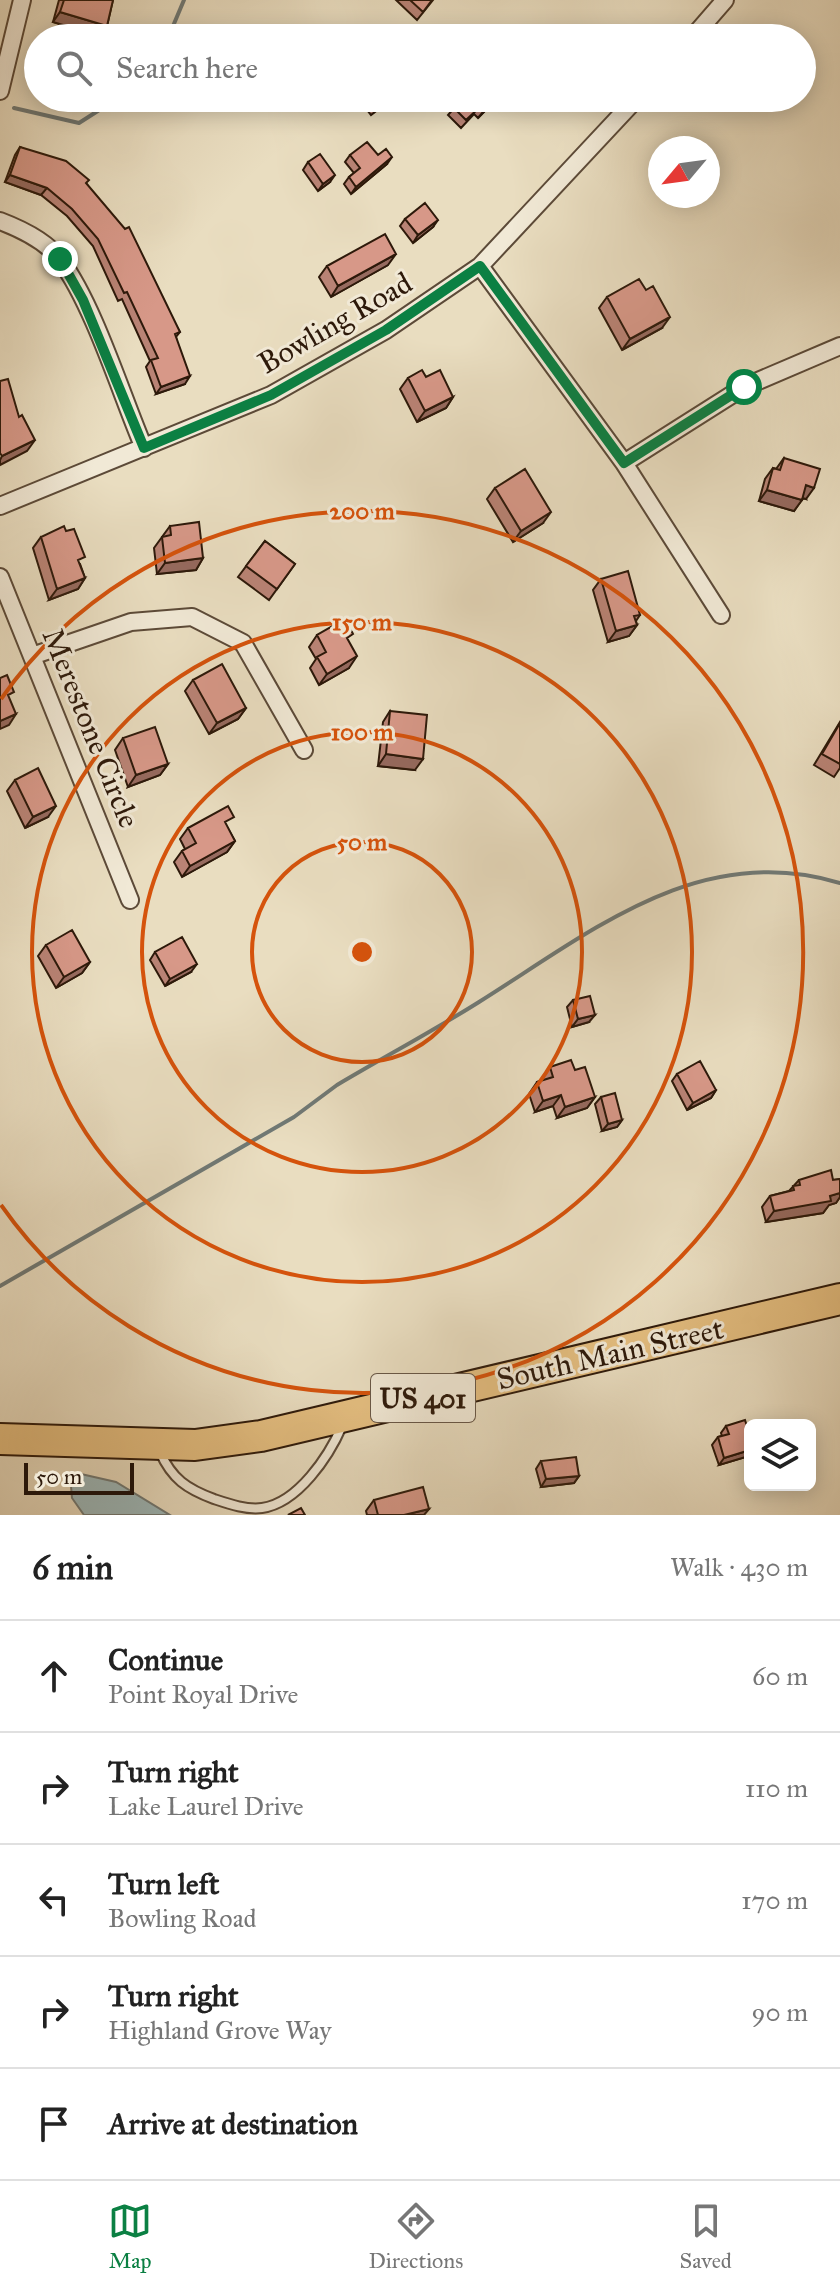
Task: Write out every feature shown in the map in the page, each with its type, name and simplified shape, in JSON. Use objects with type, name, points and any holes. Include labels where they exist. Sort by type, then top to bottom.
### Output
[{"type":"highway","name":"South Main Street","points":[[0,1439],[195,1445],[261,1436],[840,1299]]},
{"type":"street","points":[[0,91],[22,0]]},
{"type":"street","points":[[704,24],[725,0]]},
{"type":"street","name":"Bowling Road","points":[[0,506],[271,395],[386,330],[480,266],[624,112]]},
{"type":"street","points":[[0,221],[22,229],[60,259],[83,300],[144,448]]},
{"type":"street","points":[[480,266],[624,463],[721,615]]},
{"type":"street","points":[[624,463],[744,387],[840,346]]},
{"type":"street","name":"Merestone Circle","points":[[0,577],[130,900]]},
{"type":"street","points":[[32,656],[131,622],[192,617],[243,643],[304,750]]},
{"type":"lane","points":[[156,1444],[168,1470],[183,1486],[254,1512],[275,1504],[298,1487],[324,1457],[346,1416]]},
{"type":"water","points":[[81,1474],[116,1482],[170,1515],[84,1515],[72,1498],[71,1486]]},
{"type":"building","points":[[64,0],[113,0],[107,24],[60,12]]},
{"type":"building","points":[[410,0],[432,0],[423,12]]},
{"type":"building","points":[[458,112],[475,112],[466,120]]},
{"type":"building","points":[[367,142],[378,155],[386,149],[392,157],[356,187],[349,177],[360,168],[350,155]]},
{"type":"building","points":[[20,147],[66,161],[89,180],[86,183],[125,229],[129,227],[180,332],[175,334],[190,376],[161,387],[151,360],[158,358],[98,239],[72,209],[47,188],[10,175]]},
{"type":"building","points":[[320,154],[335,175],[323,184],[308,162]]},
{"type":"building","points":[[425,203],[438,220],[418,235],[405,219]]},
{"type":"building","points":[[385,234],[396,254],[338,286],[327,266]]},
{"type":"building","points":[[639,279],[646,290],[653,286],[670,317],[630,339],[607,297]]},
{"type":"building","points":[[422,370],[426,377],[440,370],[453,397],[425,411],[408,378]]},
{"type":"building","points":[[8,379],[19,417],[22,415],[35,440],[2,456],[0,381]]},
{"type":"building","points":[[784,458],[820,469],[814,488],[806,485],[802,500],[767,490],[773,468],[780,470]]},
{"type":"building","points":[[525,469],[551,512],[521,531],[495,488]]},
{"type":"building","points":[[199,522],[203,558],[165,563],[162,537],[171,535],[170,526]]},
{"type":"building","points":[[64,526],[66,531],[74,529],[85,557],[78,560],[85,578],[57,589],[41,537]]},
{"type":"building","points":[[265,541],[295,564],[277,589],[246,566]]},
{"type":"building","points":[[628,571],[640,615],[634,616],[637,625],[616,631],[601,579]]},
{"type":"building","points":[[345,619],[353,634],[347,638],[357,656],[327,674],[317,657],[326,652],[317,635]]},
{"type":"building","points":[[222,664],[246,708],[217,723],[193,680]]},
{"type":"building","points":[[7,675],[14,692],[8,695],[16,714],[0,721],[0,678]]},
{"type":"building","points":[[390,711],[427,715],[423,759],[386,754]]},
{"type":"building","points":[[840,723],[840,764],[822,754]]},
{"type":"building","points":[[155,727],[168,764],[136,775],[123,738]]},
{"type":"building","points":[[38,768],[56,806],[33,817],[15,780]]},
{"type":"building","points":[[228,806],[234,817],[225,822],[235,841],[190,866],[182,851],[196,843],[188,828]]},
{"type":"building","points":[[72,930],[90,962],[64,977],[46,945]]},
{"type":"building","points":[[182,937],[197,964],[170,979],[155,952]]},
{"type":"building","points":[[590,996],[595,1015],[578,1019],[573,1000]]},
{"type":"building","points":[[571,1060],[575,1070],[585,1067],[595,1097],[565,1107],[561,1095],[543,1101],[537,1082],[553,1077],[550,1067]]},
{"type":"building","points":[[700,1061],[716,1090],[693,1103],[677,1074]]},
{"type":"building","points":[[615,1093],[622,1120],[608,1124],[601,1097]]},
{"type":"building","points":[[831,1170],[833,1180],[840,1179],[840,1193],[830,1196],[831,1201],[774,1211],[770,1196],[794,1190],[793,1186],[800,1185],[799,1180]]},
{"type":"building","points":[[744,1420],[744,1452],[724,1458],[718,1437],[729,1434],[726,1426]]},
{"type":"building","points":[[576,1457],[579,1476],[546,1479],[541,1461]]},
{"type":"building","points":[[423,1487],[429,1509],[404,1515],[378,1515],[374,1500]]},
{"type":"building","points":[[301,1508],[305,1515],[288,1515]]},
{"type":"waterway","points":[[174,24],[184,0]]},
{"type":"waterway","points":[[14,108],[24,110]]},
{"type":"waterway","points":[[31,112],[79,123],[96,112]]},
{"type":"waterway","points":[[0,1286],[294,1117],[337,1085],[462,1013],[606,922],[649,900],[694,883],[740,874],[789,873],[840,883]]},
{"type":"route","points":[[60,259],[83,300],[144,448],[271,395],[386,330],[480,266],[624,463],[744,387]]}]
